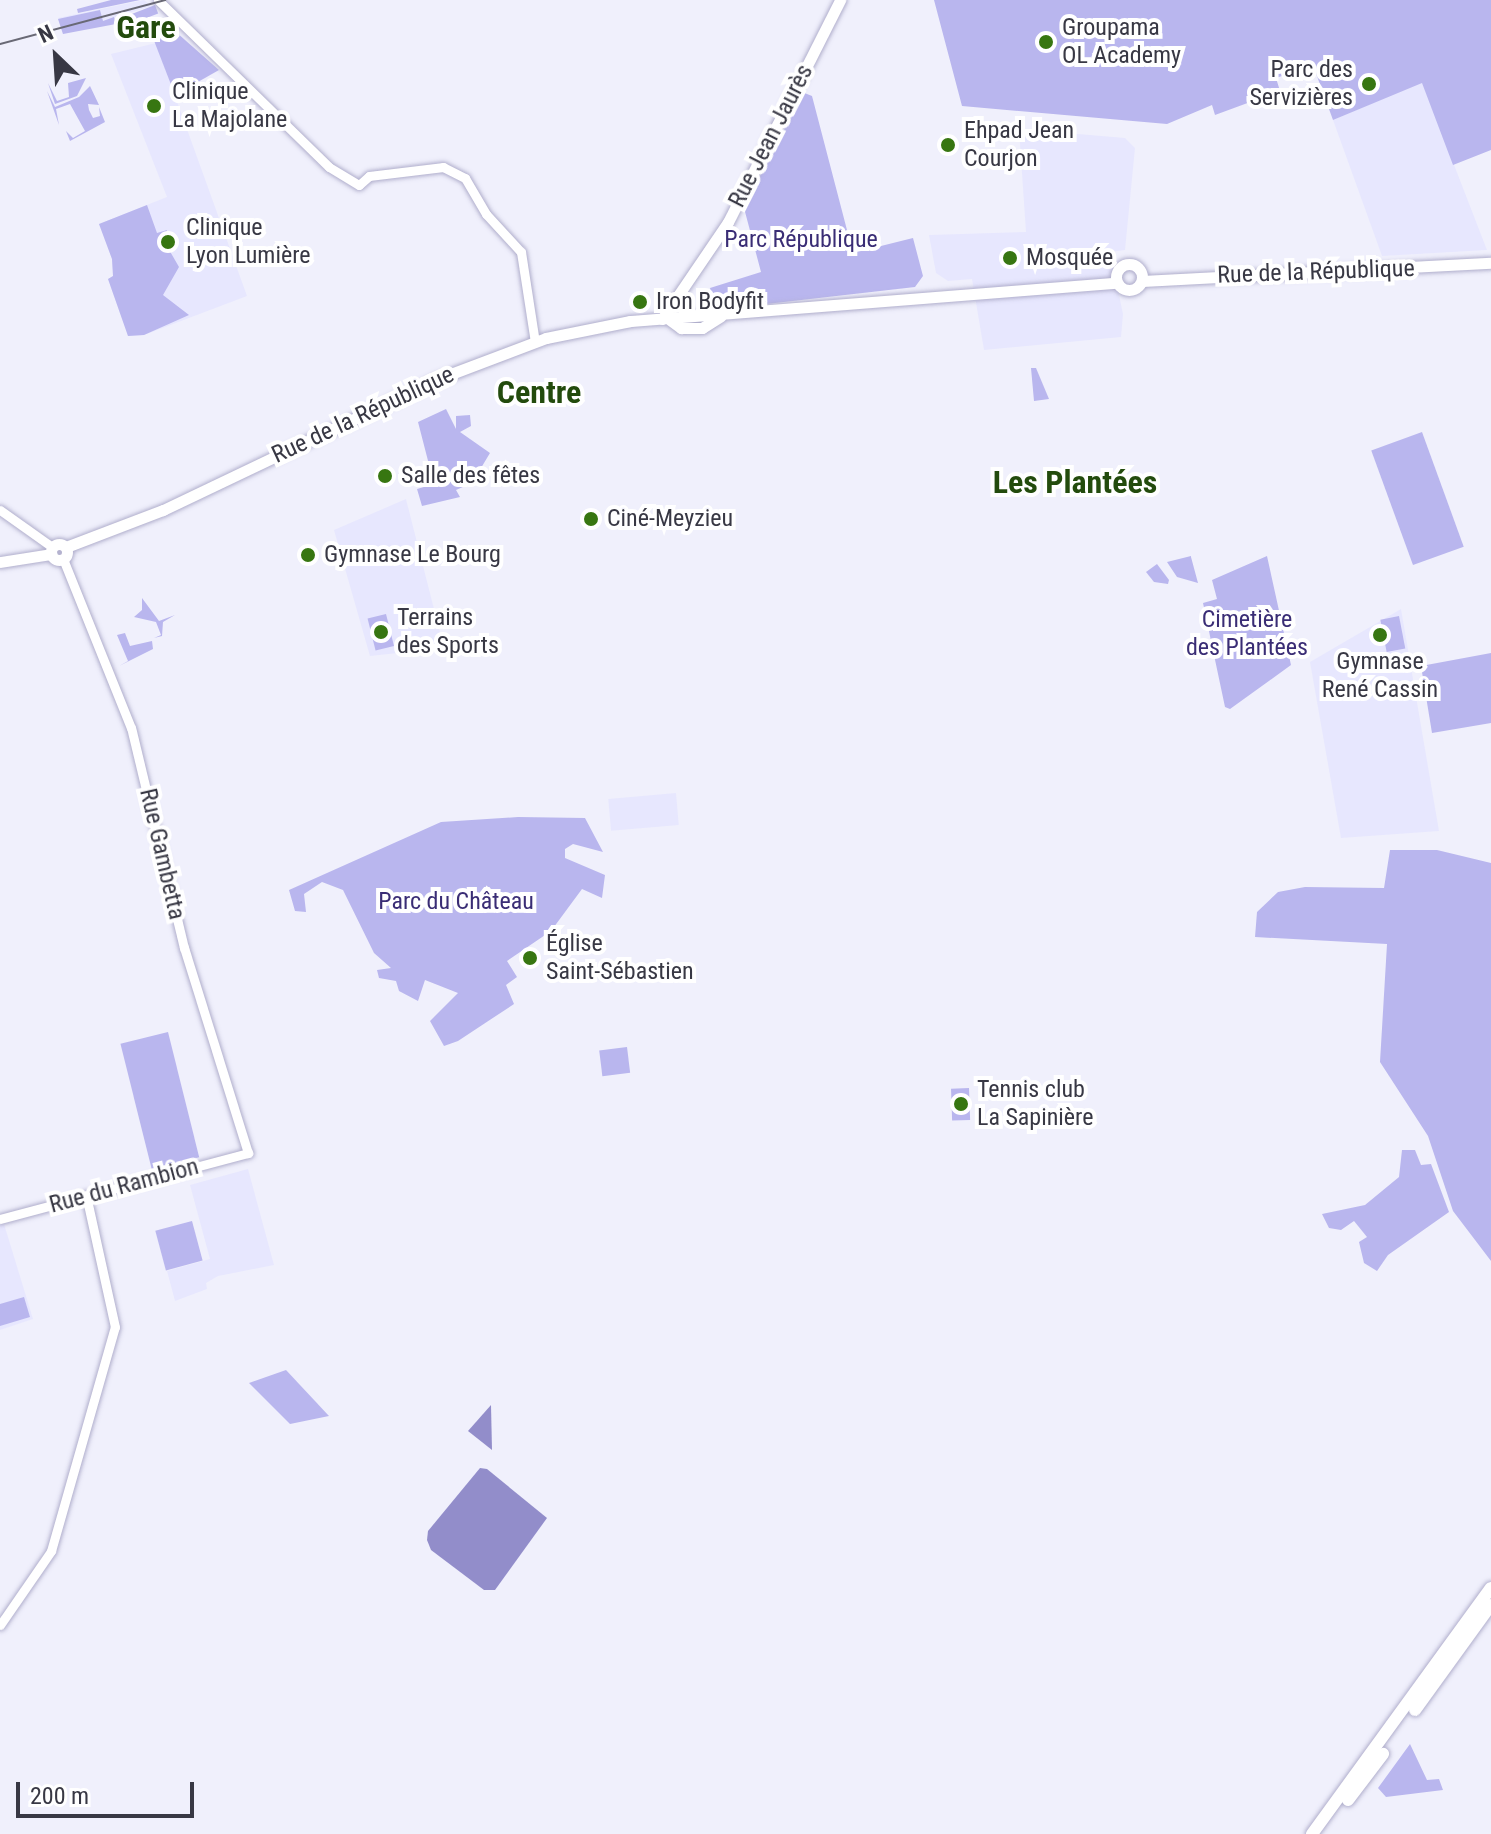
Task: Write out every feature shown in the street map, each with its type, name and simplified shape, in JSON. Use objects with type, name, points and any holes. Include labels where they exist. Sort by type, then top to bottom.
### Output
[{"type":"highway","points":[[1312,1834],[1491,1588]]},
{"type":"highway","points":[[1322,1834],[1491,1605]]},
{"type":"main road","name":"Rue Jean Jaurès","points":[[674,321],[669,307],[728,222],[840,0]]},
{"type":"main road","name":"Rue de la République","points":[[1142,276],[1491,260]]},
{"type":"main road","points":[[1130,263],[1142,276],[1130,290],[1116,278],[1130,263]]},
{"type":"main road","name":"Rue de la République","points":[[66,547],[163,510],[435,380],[535,342],[630,321],[674,321],[702,328],[721,316],[935,294],[975,285],[1116,278]]},
{"type":"main road","points":[[0,562],[27,559],[51,550],[66,547],[63,559],[51,550]]},
{"type":"street","points":[[161,0],[329,167],[354,177],[360,170],[369,176],[443,167],[465,178],[486,214],[524,259],[535,342]]},
{"type":"street","points":[[0,510],[51,550]]},
{"type":"street","points":[[24,530],[32,548],[27,559]]},
{"type":"street","name":"Rue Gambetta","points":[[63,559],[135,741],[178,927],[248,1153]]},
{"type":"street","name":"Rue du Rambion","points":[[0,1219],[248,1153]]},
{"type":"street","points":[[0,1625],[51,1551],[112,1345],[115,1308],[86,1195]]},
{"type":"shaded area","points":[[144,0],[151,6],[63,34],[58,18]]},
{"type":"shaded area","name":"Clinique Lyon Lumière","points":[[156,43],[247,296],[144,335],[128,336],[108,279],[113,276],[112,259],[99,224],[167,197],[111,54]]},
{"type":"shaded area","points":[[1422,82],[1487,250],[1382,256],[1333,120]]},
{"type":"shaded area","points":[[1019,129],[1125,138],[1135,148],[1125,250],[1110,252],[1123,314],[1121,337],[984,350],[972,279],[948,281],[936,273],[929,235],[1026,232]]},
{"type":"shaded area","points":[[406,499],[444,648],[370,656],[334,530]]},
{"type":"shaded area","points":[[1401,609],[1439,831],[1341,838],[1310,662]]},
{"type":"shaded area","points":[[676,793],[679,825],[611,831],[608,799]]},
{"type":"shaded area","points":[[248,1169],[274,1265],[218,1276],[206,1283],[207,1289],[175,1301],[167,1271],[210,1259],[190,1185]]},
{"type":"shaded area","points":[[4,1224],[33,1319],[0,1330],[0,1225]]},
{"type":"shaded area","points":[[491,1405],[492,1450],[468,1431]]},
{"type":"shaded area","points":[[480,1468],[487,1469],[547,1518],[495,1590],[484,1590],[431,1550],[427,1540],[428,1531]]},
{"type":"green space","points":[[111,0],[140,0],[78,13],[77,9]]},
{"type":"green space","points":[[934,0],[1491,0],[1491,150],[1453,165],[1422,83],[1333,120],[1314,68],[1298,78],[1294,72],[1276,78],[1280,91],[1215,115],[1212,105],[1167,124],[962,106]]},
{"type":"green space","points":[[155,5],[158,13],[131,24],[128,15]]},
{"type":"green space","points":[[100,10],[103,21],[114,17],[116,24],[63,34],[58,19]]},
{"type":"green space","points":[[176,32],[219,70],[175,95],[153,38]]},
{"type":"green space","points":[[86,78],[77,96],[55,104],[48,83],[57,101],[69,97],[68,83]]},
{"type":"green space","points":[[90,86],[99,105],[88,104],[89,110],[93,118],[100,116],[99,107],[105,122],[70,141],[66,131],[73,138],[85,131],[70,104],[56,109],[59,125],[47,91],[55,107],[79,97]]},
{"type":"green space","name":"Parc République","points":[[802,92],[812,96],[853,253],[913,238],[923,276],[915,287],[715,310],[710,288],[761,272],[744,208]]},
{"type":"green space","points":[[147,205],[157,233],[167,230],[164,241],[179,267],[163,295],[189,315],[144,335],[128,336],[108,279],[113,276],[112,259],[99,224]]},
{"type":"green space","points":[[1031,368],[1036,368],[1049,399],[1034,401]]},
{"type":"green space","points":[[446,409],[456,429],[456,416],[470,415],[471,426],[460,432],[490,453],[472,483],[456,490],[460,497],[422,506],[417,489],[434,484],[418,422]]},
{"type":"green space","points":[[1422,432],[1464,547],[1413,565],[1371,450]]},
{"type":"green space","points":[[1191,556],[1198,583],[1177,577],[1167,562]]},
{"type":"green space","name":"Cimetière des Plantées","points":[[1267,556],[1291,665],[1230,709],[1225,707],[1203,603],[1217,599],[1212,580]]},
{"type":"green space","points":[[1157,564],[1169,580],[1168,584],[1154,582],[1146,572]]},
{"type":"green space","points":[[142,598],[159,621],[175,615],[163,622],[162,636],[154,638],[161,635],[156,622],[134,617],[142,610]]},
{"type":"green space","name":"Terrains des Sports","points":[[386,614],[394,646],[376,651],[368,619]]},
{"type":"green space","points":[[1399,616],[1405,648],[1387,652],[1380,620]]},
{"type":"green space","points":[[125,633],[130,646],[152,641],[153,649],[119,666],[128,661],[117,635]]},
{"type":"green space","points":[[1491,653],[1491,723],[1432,733],[1421,666]]},
{"type":"green space","name":"Parc du Château","points":[[518,817],[585,818],[603,852],[573,844],[565,849],[565,858],[605,875],[602,898],[582,889],[551,931],[507,961],[517,977],[506,985],[514,1004],[458,1041],[444,1046],[430,1021],[458,993],[425,980],[418,1001],[399,991],[396,981],[379,978],[377,970],[391,968],[374,953],[343,890],[322,882],[304,894],[306,912],[295,911],[289,890],[441,822]]},
{"type":"green space","points":[[1390,850],[1437,850],[1491,863],[1491,1261],[1453,1211],[1428,1136],[1380,1062],[1387,944],[1255,937],[1257,912],[1278,892],[1305,887],[1384,888]]},
{"type":"green space","points":[[168,1032],[199,1157],[152,1169],[120,1044]]},
{"type":"green space","points":[[627,1047],[630,1073],[602,1076],[599,1050]]},
{"type":"green space","name":"Tennis club La Sapinière","points":[[969,1088],[970,1120],[952,1121],[951,1089]]},
{"type":"green space","points":[[1402,1150],[1415,1150],[1421,1165],[1431,1164],[1449,1212],[1388,1255],[1377,1271],[1364,1263],[1359,1242],[1367,1237],[1354,1221],[1341,1230],[1329,1228],[1322,1214],[1365,1205],[1399,1177]]},
{"type":"green space","points":[[192,1221],[203,1261],[166,1270],[155,1231]]},
{"type":"green space","points":[[24,1297],[30,1317],[0,1326],[0,1304]]},
{"type":"green space","points":[[286,1370],[329,1416],[290,1424],[249,1383]]},
{"type":"green space","points":[[1410,1744],[1427,1780],[1439,1779],[1443,1790],[1386,1797],[1378,1788]]},
{"type":"tram line","points":[[0,44],[165,0]]},
{"type":"place","name":"Groupama OL Academy","points":[[1046,42]]},
{"type":"place","name":"Parc des Servizières","points":[[1369,84]]},
{"type":"place","name":"Clinique La Majolane","points":[[154,106]]},
{"type":"place","name":"Ehpad Jean Courjon","points":[[948,145]]},
{"type":"place","name":"Clinique Lyon Lumière","points":[[168,242]]},
{"type":"place","name":"Mosquée","points":[[1010,258]]},
{"type":"place","name":"Iron Bodyfit","points":[[640,302]]},
{"type":"place","name":"Salle des fêtes","points":[[385,476]]},
{"type":"place","name":"Ciné-Meyzieu","points":[[591,519]]},
{"type":"place","name":"Gymnase Le Bourg","points":[[308,555]]},
{"type":"place","name":"Terrains des Sports","points":[[381,632]]},
{"type":"place","name":"Gymnase René Cassin","points":[[1380,635]]},
{"type":"place","name":"Église Saint-Sébastien","points":[[530,958]]},
{"type":"place","name":"Tennis club La Sapinière","points":[[961,1104]]},
{"type":"district","name":"Gare","points":[[146,27]]},
{"type":"district","name":"Centre","points":[[539,392]]},
{"type":"district","name":"Les Plantées","points":[[1075,482]]}]
